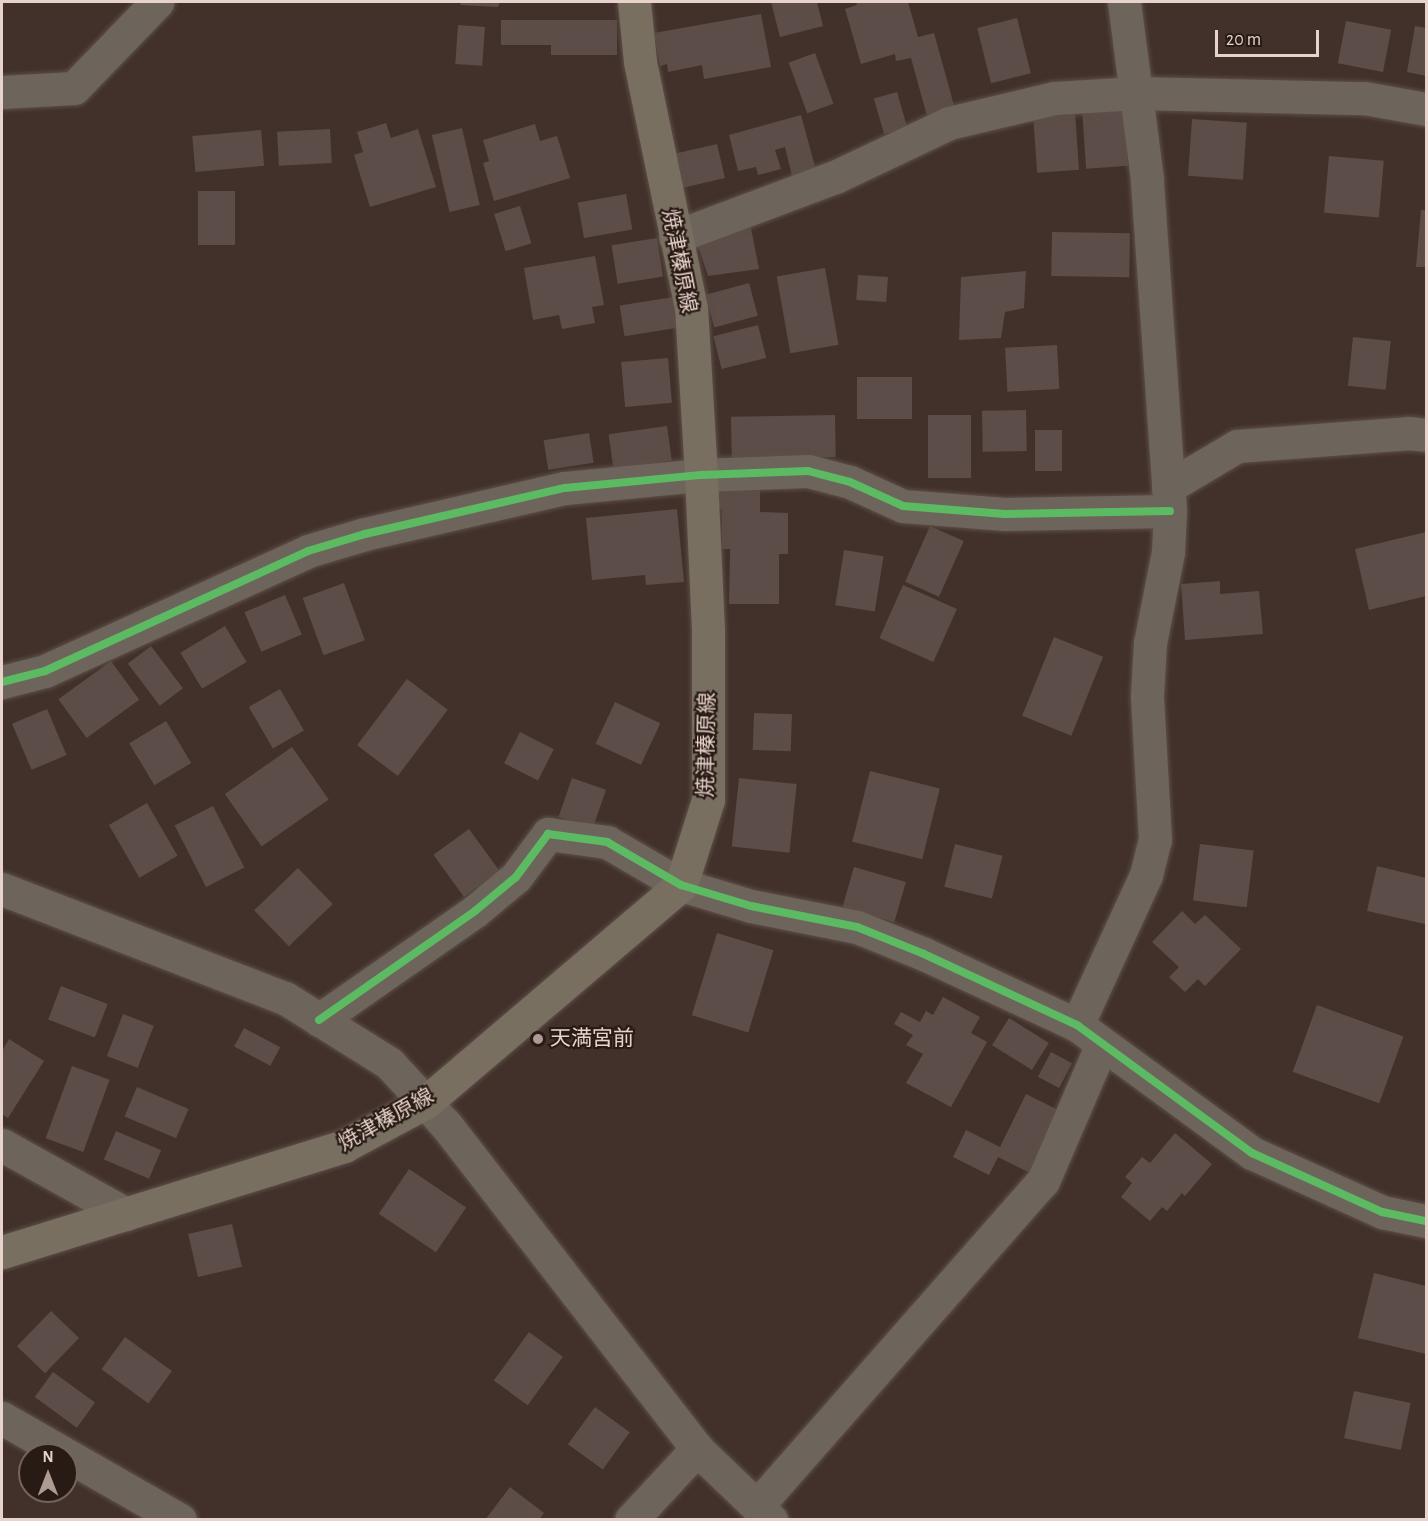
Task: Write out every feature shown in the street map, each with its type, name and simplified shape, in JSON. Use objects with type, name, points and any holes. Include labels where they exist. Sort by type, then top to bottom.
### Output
[{"type":"main road","name":"焼津榛原線","points":[[2,1252],[344,1146],[426,1102],[681,885],[708,800],[708,630],[701,475],[691,308],[640,61],[634,2]]},
{"type":"street","points":[[2,92],[74,88],[157,2]]},
{"type":"street","points":[[2,889],[285,998],[389,1063],[426,1102],[697,1449],[764,1513],[1043,1181],[1089,1035],[1146,874],[1155,840],[1147,696],[1150,643],[1168,552],[1169,499],[1147,179],[1124,2]]},
{"type":"street","points":[[675,237],[834,177],[948,123],[1055,98],[1137,93],[1364,98],[1426,109]]},
{"type":"street","points":[[2,682],[45,672],[308,551],[365,534],[565,488],[701,475],[808,471],[850,482],[903,506],[1005,514],[1169,499],[1237,446],[1408,434],[1426,435]]},
{"type":"street","points":[[319,1020],[475,911],[516,877],[548,834],[608,842],[681,885],[751,906],[857,927],[924,954],[1089,1035],[1252,1153],[1382,1212],[1426,1221]]},
{"type":"street","points":[[2,1145],[126,1214]]},
{"type":"street","points":[[2,1418],[180,1520]]},
{"type":"street","points":[[631,1520],[697,1449]]},
{"type":"building","points":[[461,2],[500,2],[498,7],[460,5]]},
{"type":"building","points":[[771,2],[817,2],[823,26],[780,37]]},
{"type":"building","points":[[856,2],[908,2],[918,37],[934,33],[955,109],[927,116],[911,58],[896,61],[895,54],[861,64],[845,9],[857,5]]},
{"type":"building","points":[[761,14],[771,67],[704,79],[702,65],[668,72],[667,64],[660,66],[654,33]]},
{"type":"building","points":[[1017,18],[1031,73],[991,83],[977,28]]},
{"type":"building","points":[[501,20],[617,20],[617,55],[551,55],[551,45],[501,45]]},
{"type":"building","points":[[1346,21],[1391,30],[1383,72],[1338,63]]},
{"type":"building","points":[[458,25],[485,27],[482,66],[455,64]]},
{"type":"building","points":[[1415,26],[1426,28],[1426,76],[1407,72]]},
{"type":"building","points":[[815,53],[833,104],[807,113],[789,63]]},
{"type":"building","points":[[897,92],[907,128],[884,134],[874,99]]},
{"type":"building","points":[[1124,108],[1128,166],[1086,169],[1082,111]]},
{"type":"building","points":[[1075,112],[1079,170],[1037,173],[1033,115]]},
{"type":"building","points":[[801,115],[816,170],[792,176],[785,147],[775,150],[781,169],[758,175],[756,167],[738,171],[729,135]]},
{"type":"building","points":[[1192,119],[1247,123],[1243,180],[1188,176]]},
{"type":"building","points":[[386,123],[391,138],[418,129],[436,187],[370,207],[354,155],[363,152],[357,132]]},
{"type":"building","points":[[535,124],[540,141],[557,136],[570,178],[494,201],[483,163],[489,161],[483,140]]},
{"type":"building","points":[[462,128],[480,205],[450,212],[432,135]]},
{"type":"building","points":[[330,129],[332,163],[279,166],[277,132]]},
{"type":"building","points":[[261,130],[264,166],[195,172],[192,136]]},
{"type":"building","points":[[717,144],[725,178],[680,188],[672,154]]},
{"type":"building","points":[[1329,156],[1384,161],[1379,218],[1324,213]]},
{"type":"building","points":[[198,191],[235,191],[235,245],[198,245]]},
{"type":"building","points":[[626,194],[632,229],[584,238],[578,203]]},
{"type":"building","points":[[520,206],[531,243],[506,251],[494,214]]},
{"type":"building","points":[[1421,210],[1426,210],[1426,267],[1416,267]]},
{"type":"building","points":[[750,223],[759,269],[708,276],[697,243]]},
{"type":"building","points":[[1052,232],[1130,233],[1129,277],[1051,276]]},
{"type":"building","points":[[657,238],[663,277],[618,284],[612,245]]},
{"type":"building","points":[[595,256],[604,305],[592,307],[595,323],[562,329],[559,315],[533,320],[524,268]]},
{"type":"building","points":[[825,268],[839,345],[790,353],[777,277]]},
{"type":"building","points":[[1026,271],[1024,308],[1005,312],[1001,338],[959,340],[961,277]]},
{"type":"building","points":[[858,275],[888,277],[886,302],[856,300]]},
{"type":"building","points":[[749,283],[758,316],[714,327],[706,295]]},
{"type":"building","points":[[674,297],[679,328],[625,336],[620,306]]},
{"type":"building","points":[[758,325],[766,358],[722,369],[713,336]]},
{"type":"building","points":[[1353,337],[1391,341],[1386,390],[1348,386]]},
{"type":"building","points":[[1057,345],[1059,389],[1007,392],[1005,348]]},
{"type":"building","points":[[668,358],[672,403],[625,407],[621,362]]},
{"type":"building","points":[[857,377],[912,377],[912,419],[857,419]]},
{"type":"building","points":[[1026,410],[1027,451],[983,452],[982,411]]},
{"type":"building","points":[[835,415],[836,457],[732,459],[731,417]]},
{"type":"building","points":[[928,415],[971,415],[971,478],[928,478]]},
{"type":"building","points":[[667,426],[672,461],[613,469],[609,434]]},
{"type":"building","points":[[1035,430],[1062,430],[1062,471],[1035,471]]},
{"type":"building","points":[[589,433],[594,463],[548,470],[544,440]]},
{"type":"building","points":[[718,486],[760,486],[760,512],[788,513],[788,554],[779,554],[779,604],[729,604],[730,549],[722,549],[722,509],[718,509]]},
{"type":"building","points":[[677,509],[684,582],[646,585],[645,575],[592,580],[586,518]]},
{"type":"building","points":[[930,526],[964,541],[939,597],[905,582]]},
{"type":"building","points":[[1426,532],[1426,596],[1369,610],[1355,549]]},
{"type":"building","points":[[844,550],[884,556],[875,612],[835,605]]},
{"type":"building","points":[[1220,581],[1220,594],[1259,591],[1263,634],[1185,640],[1181,584]]},
{"type":"building","points":[[344,583],[365,640],[324,655],[303,598]]},
{"type":"building","points":[[903,585],[957,609],[933,662],[879,638]]},
{"type":"building","points":[[285,595],[302,635],[261,652],[244,612]]},
{"type":"building","points":[[225,626],[247,662],[202,689],[180,653]]},
{"type":"building","points":[[1054,637],[1103,657],[1071,736],[1022,716]]},
{"type":"building","points":[[151,646],[183,688],[160,706],[128,663]]},
{"type":"building","points":[[111,661],[139,700],[87,738],[58,699]]},
{"type":"building","points":[[407,679],[448,710],[398,776],[357,745]]},
{"type":"building","points":[[280,689],[304,731],[273,749],[249,707]]},
{"type":"building","points":[[615,702],[660,723],[641,765],[596,744]]},
{"type":"building","points":[[47,709],[67,755],[32,770],[12,724]]},
{"type":"building","points":[[754,713],[792,714],[791,751],[753,750]]},
{"type":"building","points":[[166,721],[191,763],[154,785],[129,743]]},
{"type":"building","points":[[520,732],[554,749],[538,780],[504,763]]},
{"type":"building","points":[[292,747],[329,799],[262,846],[225,794]]},
{"type":"building","points":[[870,771],[940,788],[922,859],[852,842]]},
{"type":"building","points":[[572,778],[606,790],[593,828],[559,817]]},
{"type":"building","points":[[739,778],[797,784],[789,853],[732,847]]},
{"type":"building","points":[[147,803],[178,856],[139,878],[109,825]]},
{"type":"building","points":[[213,806],[244,867],[206,887],[175,826]]},
{"type":"building","points":[[469,829],[500,871],[464,897],[433,855]]},
{"type":"building","points":[[955,844],[1003,856],[992,899],[944,887]]},
{"type":"building","points":[[1200,844],[1254,851],[1247,907],[1193,901]]},
{"type":"building","points":[[1377,866],[1426,878],[1425,924],[1367,911]]},
{"type":"building","points":[[854,867],[906,882],[894,922],[842,907]]},
{"type":"building","points":[[298,868],[333,904],[289,946],[254,910]]},
{"type":"building","points":[[1182,911],[1195,924],[1205,915],[1241,949],[1205,986],[1198,979],[1185,992],[1169,977],[1179,967],[1152,942]]},
{"type":"building","points":[[717,933],[773,950],[748,1032],[692,1015]]},
{"type":"building","points":[[61,986],[108,1004],[95,1038],[48,1020]]},
{"type":"building","points":[[943,997],[980,1017],[971,1033],[987,1042],[951,1107],[906,1083],[923,1054],[906,1045],[913,1035],[894,1024],[901,1012],[920,1022],[926,1011],[933,1015]]},
{"type":"building","points":[[1317,1005],[1403,1036],[1379,1103],[1293,1072]]},
{"type":"building","points":[[123,1014],[154,1026],[138,1068],[107,1056]]},
{"type":"building","points":[[1009,1018],[1049,1043],[1032,1070],[992,1045]]},
{"type":"building","points":[[244,1028],[280,1047],[270,1066],[234,1047]]},
{"type":"building","points":[[9,1039],[44,1061],[8,1118],[2,1114],[2,1051]]},
{"type":"building","points":[[1051,1052],[1072,1063],[1059,1088],[1038,1077]]},
{"type":"building","points":[[72,1066],[110,1080],[83,1152],[46,1138]]},
{"type":"building","points":[[137,1087],[189,1109],[176,1138],[124,1116]]},
{"type":"building","points":[[1026,1094],[1060,1111],[1030,1173],[998,1157],[989,1175],[953,1157],[966,1130],[1000,1147]]},
{"type":"building","points":[[116,1131],[161,1150],[149,1179],[104,1160]]},
{"type":"building","points":[[1175,1133],[1212,1164],[1185,1196],[1182,1193],[1167,1211],[1162,1207],[1150,1221],[1121,1197],[1132,1183],[1125,1177],[1142,1157],[1150,1163]]},
{"type":"building","points":[[409,1169],[466,1208],[436,1252],[379,1214]]},
{"type":"building","points":[[232,1224],[242,1267],[198,1277],[188,1234]]},
{"type":"building","points":[[1374,1273],[1426,1286],[1426,1354],[1358,1338]]},
{"type":"building","points":[[51,1311],[79,1338],[45,1373],[17,1346]]},
{"type":"building","points":[[529,1332],[563,1357],[528,1405],[494,1381]]},
{"type":"building","points":[[125,1337],[172,1371],[148,1403],[101,1369]]},
{"type":"building","points":[[53,1372],[95,1403],[77,1428],[35,1397]]},
{"type":"building","points":[[1354,1391],[1411,1403],[1401,1450],[1344,1438]]},
{"type":"building","points":[[595,1407],[630,1432],[603,1469],[568,1444]]},
{"type":"building","points":[[510,1487],[544,1513],[539,1520],[485,1520]]},
{"type":"cycle path","points":[[2,682],[45,671],[308,551],[365,534],[565,488],[701,475],[808,471],[850,482],[903,506],[1005,514],[1170,511]]},
{"type":"cycle path","points":[[319,1020],[475,911],[516,877],[548,834],[607,842],[681,885],[751,906],[857,927],[924,954],[1077,1025],[1252,1153],[1382,1212],[1426,1221]]},
{"type":"place","name":"天満宮前","points":[[538,1039]]}]
